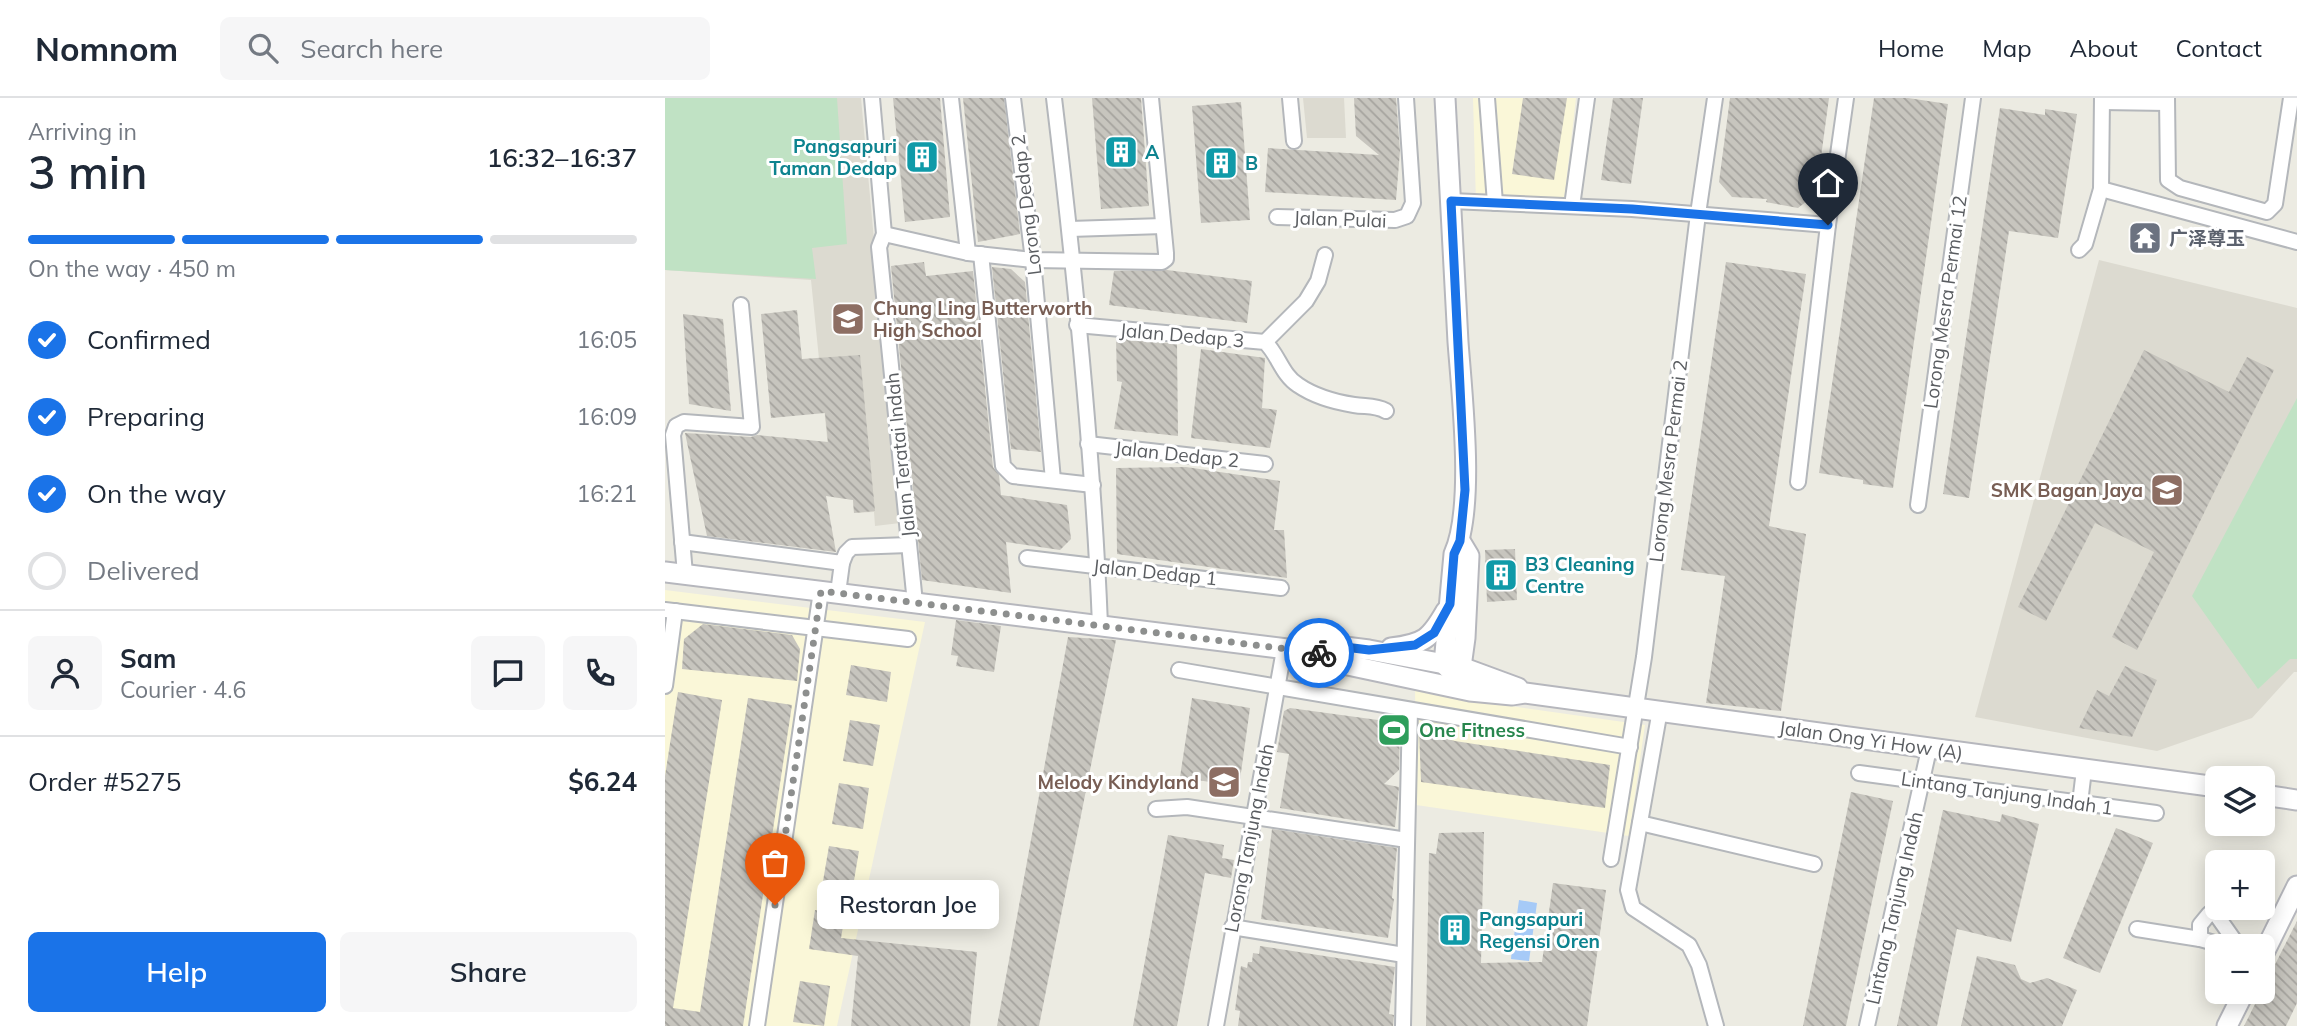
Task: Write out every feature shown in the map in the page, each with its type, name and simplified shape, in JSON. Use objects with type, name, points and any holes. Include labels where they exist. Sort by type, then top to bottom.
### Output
[{"type":"main road","points":[[1444,98],[1465,479],[1460,541],[1454,554],[1450,604],[1452,668]]},
{"type":"main road","points":[[1408,677],[1437,676],[1452,668],[1465,638],[1469,556],[1460,541]]},
{"type":"main road","points":[[675,573],[1328,654],[1345,647],[1369,650],[1415,645],[1434,633],[1450,604]]},
{"type":"main road","points":[[1328,654],[1343,664],[1408,677],[1477,684],[1465,638]]},
{"type":"main road","name":"Jalan Ong Yi How (A)","points":[[1369,650],[1452,668],[1477,684],[1512,695],[1525,693],[1660,710],[2205,785]]},
{"type":"main road","points":[[2275,797],[2297,800]]},
{"type":"main road","points":[[2273,934],[2297,886]]},
{"type":"main road","points":[[2227,1026],[2238,1004]]},
{"type":"street","name":"Jalan Teratai Indah","points":[[872,98],[884,234],[879,247],[915,603]]},
{"type":"street","points":[[951,98],[1003,466],[1013,476],[1093,485]]},
{"type":"street","name":"Lorong Dedap 2","points":[[1013,98],[1033,260],[1053,480]]},
{"type":"street","points":[[1054,98],[1070,229],[1093,485],[1100,625]]},
{"type":"street","points":[[884,234],[974,254],[1033,260],[1162,262],[1166,259],[1151,98]]},
{"type":"street","points":[[1290,98],[1294,141]]},
{"type":"street","name":"Jalan Pulai","points":[[1277,217],[1395,220],[1407,216],[1413,203],[1406,98]]},
{"type":"street","points":[[1487,98],[1495,203]]},
{"type":"street","points":[[1572,206],[1587,98]]},
{"type":"street","name":"Lorong Mesra Permai 2","points":[[1611,859],[1637,707],[1698,214],[1715,98]]},
{"type":"street","points":[[1798,482],[1828,225],[1846,98]]},
{"type":"street","name":"Lorong Mesra Permai 12","points":[[1918,505],[1973,98]]},
{"type":"street","points":[[2079,250],[2085,244],[2101,189],[2102,100],[2167,100],[2168,180],[2180,188],[2267,212],[2275,204],[2291,98]]},
{"type":"street","points":[[2101,189],[2297,242]]},
{"type":"street","points":[[1451,201],[1698,214],[1828,225]]},
{"type":"street","points":[[1070,229],[1163,226]]},
{"type":"street","points":[[1265,342],[1306,301],[1318,281],[1325,255]]},
{"type":"street","points":[[675,573],[682,542],[673,435],[676,426],[684,422],[752,427],[741,305]]},
{"type":"street","name":"Jalan Dedap 3","points":[[1077,325],[1265,342],[1296,384],[1329,400],[1357,406],[1376,406],[1386,411]]},
{"type":"street","name":"Jalan Dedap 2","points":[[1089,444],[1265,464]]},
{"type":"street","points":[[682,542],[842,563]]},
{"type":"street","points":[[757,1026],[817,627],[846,553],[852,547],[909,545]]},
{"type":"street","name":"Jalan Dedap 1","points":[[1027,558],[1281,587]]},
{"type":"street","points":[[665,686],[670,610],[908,639]]},
{"type":"street","name":"Lorong Tanjung Indah","points":[[1216,1026],[1284,650]]},
{"type":"street","points":[[1179,670],[1630,747]]},
{"type":"street","points":[[1403,1026],[1410,710]]},
{"type":"street","points":[[1660,710],[1628,890],[1633,908],[1689,945],[1699,965],[1716,1026]]},
{"type":"street","name":"Lintang Tanjung Indah","points":[[1867,1026],[1929,749]]},
{"type":"street","points":[[2080,803],[2084,770]]},
{"type":"street","name":"Lintang Tanjung Indah 1","points":[[1859,773],[2156,813]]},
{"type":"street","points":[[1156,809],[1187,807],[1407,840]]},
{"type":"street","points":[[1640,823],[1814,864]]},
{"type":"street","points":[[2200,939],[2200,925],[2209,914],[2215,913],[2230,934]]},
{"type":"street","points":[[1233,927],[1404,955]]},
{"type":"street","points":[[2137,929],[2205,940]]},
{"type":"shaded area","name":"Chung Ling Butterworth High School","points":[[665,98],[861,98],[900,523],[875,526],[874,512],[854,513],[853,500],[833,497],[811,280],[665,270]]},
{"type":"shaded area","points":[[1303,98],[1344,98],[1346,138],[1307,138]]},
{"type":"shaded area","points":[[1473,98],[1576,98],[1563,209],[1476,203]]},
{"type":"shaded area","name":"SMK Bagan Jaya","points":[[2099,260],[2297,308],[2297,672],[2294,672],[2252,718],[2157,751],[1975,717]]},
{"type":"shaded area","points":[[665,590],[925,622],[837,1026],[665,1026]]},
{"type":"shaded area","points":[[1415,686],[1489,703],[1645,725],[1629,836],[1416,805]]},
{"type":"green space","points":[[665,98],[837,98],[847,244],[812,248],[816,279],[665,270]]},
{"type":"green space","points":[[2297,398],[2297,659],[2290,659],[2258,689],[2192,596]]},
{"type":"water","points":[[1519,900],[1537,903],[1529,961],[1511,959],[1512,947],[1504,946],[1505,935],[1514,936]]},
{"type":"building","name":"Pangsapuri Taman Dedap","points":[[893,98],[940,98],[950,217],[905,222]]},
{"type":"building","points":[[963,98],[1004,98],[1020,234],[978,242]]},
{"type":"building","name":"A","points":[[1092,98],[1141,98],[1149,206],[1101,209]]},
{"type":"building","points":[[1354,98],[1396,98],[1400,151],[1396,200],[1265,192],[1268,148],[1379,155],[1356,136]]},
{"type":"building","points":[[1523,98],[1567,98],[1554,180],[1512,174]]},
{"type":"building","points":[[1613,98],[1643,98],[1631,184],[1601,180]]},
{"type":"building","points":[[1730,98],[1829,98],[1816,194],[1798,208],[1766,202],[1767,199],[1732,197],[1719,182]]},
{"type":"building","points":[[1874,98],[1908,98],[1948,104],[1893,488],[1819,473]]},
{"type":"building","name":"B","points":[[1241,102],[1250,220],[1201,223],[1192,106]]},
{"type":"building","points":[[2000,108],[2045,115],[2045,109],[2077,114],[2058,238],[2009,231],[1969,498],[1943,494]]},
{"type":"building","points":[[924,262],[926,276],[973,271],[993,467],[999,475],[1001,495],[1067,505],[1071,539],[1060,550],[1006,542],[1011,593],[922,580],[891,266]]},
{"type":"building","points":[[1726,262],[1806,274],[1769,526],[1806,534],[1781,711],[1706,703],[1725,576],[1681,570]]},
{"type":"building","points":[[992,267],[1011,269],[1025,282],[1041,452],[1011,449]]},
{"type":"building","points":[[1167,270],[1252,281],[1247,323],[1109,305],[1114,271]]},
{"type":"building","points":[[797,310],[802,359],[860,355],[875,511],[854,513],[853,500],[826,496],[836,552],[707,536],[685,433],[751,437],[757,435],[828,442],[825,413],[771,418],[761,314]]},
{"type":"building","points":[[683,314],[723,319],[731,411],[689,404]]},
{"type":"building","points":[[1116,338],[1177,344],[1178,436],[1114,429],[1122,382],[1117,381]]},
{"type":"building","points":[[1201,349],[1265,358],[1262,408],[1277,410],[1270,448],[1191,438]]},
{"type":"building","points":[[2144,350],[2229,392],[2247,357],[2274,370],[2137,650],[2112,637],[2154,552],[2095,523],[2046,621],[2018,607]]},
{"type":"building","points":[[1186,467],[1280,481],[1274,530],[1284,530],[1287,578],[1117,554],[1116,468]]},
{"type":"building","name":"B3 Cleaning Centre","points":[[1515,549],[1517,600],[1487,602],[1485,550]]},
{"type":"building","points":[[956,620],[1001,626],[994,672],[956,666],[958,656],[951,655]]},
{"type":"building","points":[[703,624],[792,635],[800,649],[797,681],[682,669],[684,639]]},
{"type":"building","points":[[1068,637],[1116,640],[1039,1026],[997,1026]]},
{"type":"building","points":[[851,665],[891,672],[887,702],[846,695]]},
{"type":"building","points":[[2125,666],[2157,680],[2132,737],[2079,728],[2097,690],[2109,696]]},
{"type":"building","points":[[678,692],[722,700],[673,1008],[700,1012],[748,698],[792,705],[743,1026],[665,1026],[665,776]]},
{"type":"building","points":[[1192,698],[1250,708],[1239,787],[1180,777]]},
{"type":"building","points":[[1290,708],[1400,723],[1399,770],[1384,784],[1399,787],[1395,827],[1280,808],[1289,754],[1277,752],[1284,711]]},
{"type":"building","points":[[850,720],[880,725],[873,766],[843,761]]},
{"type":"building","points":[[1419,731],[1455,741],[1610,765],[1605,808],[1421,782]]},
{"type":"building","points":[[839,783],[869,788],[863,829],[832,824]]},
{"type":"building","points":[[1851,792],[1893,801],[1846,1026],[1803,1026]]},
{"type":"building","points":[[1943,810],[2000,822],[2002,814],[2039,824],[2011,942],[1957,929],[1937,1026],[1897,1026]]},
{"type":"building","points":[[2116,828],[2153,843],[2100,973],[2063,958]]},
{"type":"building","points":[[1272,829],[1397,848],[1388,938],[1261,919]]},
{"type":"building","points":[[1484,832],[1481,963],[1542,962],[1553,883],[1606,890],[1587,1026],[1426,1026],[1429,853],[1436,854],[1439,833]]},
{"type":"building","points":[[1168,835],[1224,845],[1222,858],[1234,860],[1231,878],[1205,873],[1177,1026],[1133,1026]]},
{"type":"building","points":[[829,846],[859,851],[852,892],[822,887]]},
{"type":"building","points":[[815,910],[845,915],[841,938],[977,952],[970,1026],[851,1026],[858,956],[809,949]]},
{"type":"building","points":[[2297,921],[2297,1003],[2286,1026],[2244,1026],[2255,1004],[2275,1004],[2275,965]]},
{"type":"building","points":[[1260,946],[1395,967],[1389,1014],[1394,1015],[1393,1026],[1238,1026],[1240,1011],[1235,1010],[1241,966],[1247,968],[1248,962],[1252,962],[1253,953],[1259,954]]},
{"type":"building","points":[[1977,956],[2015,965],[2021,979],[2030,983],[2047,978],[2077,990],[2062,1026],[1961,1026]]},
{"type":"building","points":[[800,981],[830,986],[824,1026],[793,1022]]},
{"type":"way so far","points":[[775,905],[821,591],[1319,653]]},
{"type":"place","name":"A","points":[[1121,152]]},
{"type":"place","name":"Pangsapuri Taman Dedap","points":[[922,157]]},
{"type":"place","name":"B","points":[[1221,163]]},
{"type":"place","name":"广泽尊玉","points":[[2145,238]]},
{"type":"place","name":"Chung Ling Butterworth High School","points":[[848,319]]},
{"type":"place","name":"SMK Bagan Jaya","points":[[2167,490]]},
{"type":"place","name":"B3 Cleaning Centre","points":[[1501,575]]},
{"type":"place","name":"One Fitness","points":[[1394,730]]},
{"type":"place","name":"Melody Kindyland","points":[[1224,782]]},
{"type":"place","name":"Restoran Joe","points":[[775,905]]},
{"type":"place","name":"Pangsapuri Regensi Oren","points":[[1455,930]]},
{"type":"route","points":[[1319,653],[1328,654],[1345,647],[1369,650],[1415,645],[1434,633],[1450,604],[1454,554],[1460,541],[1465,490],[1451,201],[1632,209],[1828,225]]}]
